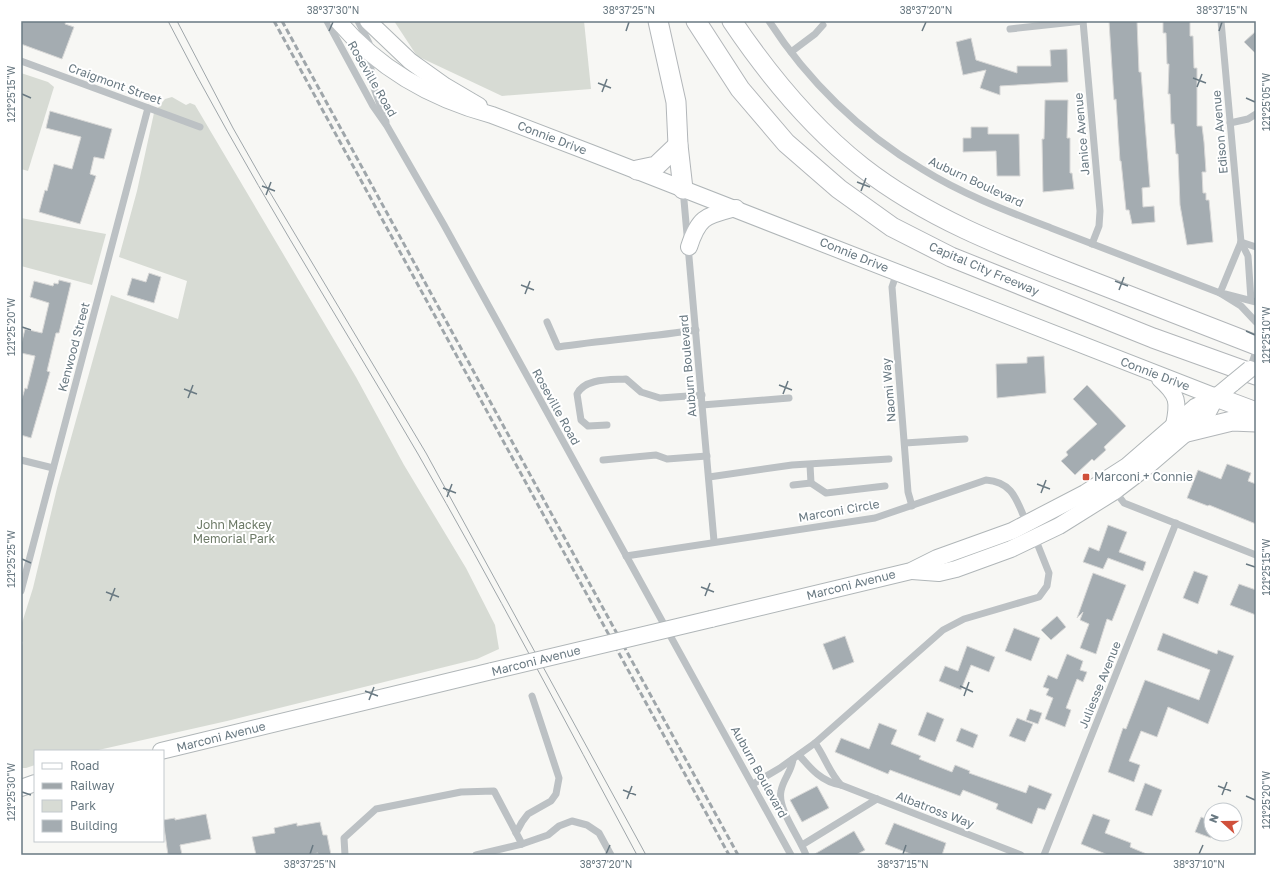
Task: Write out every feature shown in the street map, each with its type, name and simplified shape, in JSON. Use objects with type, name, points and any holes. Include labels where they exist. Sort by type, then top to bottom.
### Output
[{"type":"highway","points":[[658,21],[676,102],[678,145],[683,189]]},
{"type":"highway","name":"Capital City Freeway","points":[[696,21],[740,90],[786,142],[839,189],[892,227],[951,257],[1153,338],[1254,370]]},
{"type":"highway","points":[[732,21],[759,62],[807,118],[862,167],[924,208],[989,241],[1256,345]]},
{"type":"highway","points":[[637,170],[656,166],[678,145]]},
{"type":"highway","points":[[1216,397],[1256,412]]},
{"type":"highway","points":[[1180,429],[1232,421],[1256,422]]},
{"type":"main road","name":"Connie Drive","points":[[338,21],[370,52],[390,69],[413,85],[464,108],[492,115],[736,208],[1216,397]]},
{"type":"main road","name":"Connie Drive","points":[[368,21],[410,61],[492,115]]},
{"type":"main road","points":[[689,247],[694,232],[704,219],[736,208]]},
{"type":"main road","name":"Marconi Avenue","points":[[164,750],[911,571],[938,558],[992,540],[1027,524],[1108,479],[1140,455],[1180,429],[1206,416],[1216,397],[1233,383],[1254,370]]},
{"type":"main road","points":[[1152,372],[1169,386],[1176,398],[1180,429]]},
{"type":"main road","name":"Marconi Avenue","points":[[911,571],[939,573],[997,555],[1035,538],[1084,512],[1115,491],[1180,429]]},
{"type":"main road","points":[[21,788],[34,783]]},
{"type":"street","name":"Roseville Road","points":[[327,21],[373,106],[387,126],[444,224],[706,699]]},
{"type":"street","name":"Roseville Road","points":[[358,21],[365,33],[370,52],[372,82],[383,109],[387,126]]},
{"type":"street","name":"Auburn Boulevard","points":[[768,21],[811,77],[850,116],[879,140],[921,169],[988,203],[1220,293],[1254,301]]},
{"type":"street","points":[[1010,28],[1083,21]]},
{"type":"street","name":"Janice Avenue","points":[[1083,21],[1100,211],[1099,226],[1092,244]]},
{"type":"street","name":"Edison Avenue","points":[[1220,293],[1232,267],[1240,242],[1221,21]]},
{"type":"street","points":[[791,52],[815,34],[822,25]]},
{"type":"street","name":"Craigmont Street","points":[[21,60],[200,127]]},
{"type":"street","name":"Kenwood Street","points":[[21,591],[148,108]]},
{"type":"street","points":[[1230,123],[1248,119],[1256,114]]},
{"type":"street","name":"Auburn Boulevard","points":[[683,189],[714,541]]},
{"type":"street","points":[[1240,242],[1256,247]]},
{"type":"street","name":"Edison Avenue","points":[[1240,242],[1248,256],[1254,301]]},
{"type":"street","name":"Naomi Way","points":[[897,272],[892,287],[908,492],[912,506]]},
{"type":"street","name":"Auburn Boulevard","points":[[1220,293],[1241,306],[1256,322]]},
{"type":"street","points":[[547,322],[558,347],[596,341],[640,338],[696,330]]},
{"type":"street","points":[[1254,370],[1256,351]]},
{"type":"street","points":[[607,425],[588,426],[581,420],[577,394],[580,388],[594,382],[626,379],[641,392],[660,398],[702,395]]},
{"type":"street","points":[[702,405],[789,398]]},
{"type":"street","points":[[905,443],[965,439]]},
{"type":"street","points":[[603,460],[656,455],[667,459],[707,456]]},
{"type":"street","points":[[709,477],[744,471],[889,459]]},
{"type":"street","points":[[21,460],[53,468]]},
{"type":"street","points":[[810,465],[811,483]]},
{"type":"street","name":"Marconi Circle","points":[[626,556],[714,541],[875,518],[978,482],[994,481],[1001,483],[1008,488],[1027,524]]},
{"type":"street","points":[[793,485],[811,483],[826,493],[885,486]]},
{"type":"street","points":[[1115,491],[1124,503],[1256,555]]},
{"type":"street","name":"Juliesse Avenue","points":[[1044,855],[1176,523]]},
{"type":"street","points":[[753,784],[815,743],[943,630],[964,619],[1039,597],[1047,586],[1048,573],[1035,538]]},
{"type":"street","points":[[516,833],[528,814],[551,801],[556,794],[559,778],[532,696]]},
{"type":"street","name":"Auburn Boulevard","points":[[706,699],[791,855]]},
{"type":"street","points":[[815,743],[825,756],[832,774],[841,785]]},
{"type":"street","points":[[796,757],[787,774],[781,790],[780,798],[787,817],[806,855]]},
{"type":"street","name":"Albatross Way","points":[[796,757],[811,770],[832,783],[841,785],[1021,855]]},
{"type":"street","points":[[345,855],[344,838],[376,809],[461,792],[494,792],[522,844]]},
{"type":"street","points":[[802,845],[877,799]]},
{"type":"street","points":[[476,855],[522,844],[548,835],[559,826],[572,821],[587,826],[599,833],[611,855]]},
{"type":"green space","points":[[394,21],[584,21],[591,89],[502,96],[417,56]]},
{"type":"green space","points":[[21,73],[48,82],[54,87],[28,171],[21,169]]},
{"type":"green space","name":"John Mackey Memorial Park","points":[[172,97],[186,105],[190,103],[195,105],[356,377],[404,465],[466,568],[495,625],[499,649],[477,659],[227,721],[98,750],[34,750],[34,765],[21,768],[21,649],[23,642],[21,641],[21,626],[33,588],[57,488],[111,295],[178,319],[187,281],[119,257],[137,191],[154,113],[165,99]]},
{"type":"green space","points":[[21,218],[106,234],[92,285],[21,266]]},
{"type":"building","points":[[21,21],[66,21],[65,24],[74,27],[62,59],[21,44]]},
{"type":"building","points":[[1109,21],[1137,21],[1139,72],[1141,72],[1150,187],[1142,188],[1143,207],[1154,206],[1155,222],[1132,224],[1129,210],[1126,210],[1120,161],[1116,99],[1114,100]]},
{"type":"building","points":[[1163,21],[1190,21],[1190,36],[1193,36],[1194,68],[1197,68],[1197,126],[1202,126],[1204,142],[1206,172],[1202,172],[1203,193],[1206,193],[1206,200],[1209,200],[1213,242],[1187,245],[1180,205],[1178,154],[1176,154],[1174,124],[1171,124],[1170,94],[1168,94],[1169,64],[1167,64],[1166,33],[1163,33]]},
{"type":"building","points":[[1256,31],[1256,54],[1244,42]]},
{"type":"building","points":[[971,38],[976,60],[1017,73],[1017,66],[1051,66],[1050,50],[1067,49],[1068,82],[1000,86],[1000,95],[980,88],[986,70],[963,75],[956,42]]},
{"type":"building","points":[[1045,100],[1068,100],[1067,138],[1070,138],[1070,173],[1072,173],[1074,189],[1043,192],[1042,139],[1044,139]]},
{"type":"building","points":[[50,111],[112,129],[104,159],[94,157],[90,174],[96,176],[80,224],[39,212],[45,190],[47,191],[54,164],[72,169],[81,137],[46,128]]},
{"type":"building","points":[[971,127],[988,127],[988,134],[1019,134],[1020,176],[997,176],[996,151],[963,152],[963,138],[971,138]]},
{"type":"building","points":[[149,273],[161,277],[154,303],[127,295],[132,278],[146,282]]},
{"type":"building","points":[[59,280],[71,283],[59,333],[56,333],[47,371],[50,372],[31,438],[21,435],[21,402],[25,388],[27,389],[35,356],[21,353],[21,345],[25,329],[42,333],[49,303],[30,297],[34,281],[53,286],[54,283],[58,284]]},
{"type":"building","points":[[1044,356],[1046,393],[997,398],[996,364],[1027,363],[1027,357]]},
{"type":"building","points":[[1087,385],[1126,426],[1104,447],[1106,450],[1094,461],[1092,459],[1075,475],[1061,461],[1068,455],[1066,452],[1097,424],[1073,399]]},
{"type":"building","points":[[1227,464],[1251,473],[1248,481],[1256,484],[1256,524],[1209,505],[1208,506],[1187,498],[1198,470],[1221,479]]},
{"type":"building","points":[[1108,525],[1127,532],[1119,552],[1146,562],[1143,571],[1108,558],[1103,569],[1083,562],[1089,547],[1099,551]]},
{"type":"building","points":[[1194,571],[1208,576],[1198,604],[1183,598]]},
{"type":"building","points":[[1093,573],[1126,585],[1112,621],[1107,619],[1096,654],[1080,648],[1089,624],[1080,620],[1083,612],[1077,618]]},
{"type":"building","points":[[1239,584],[1256,590],[1256,615],[1230,605]]},
{"type":"building","points":[[1057,616],[1066,627],[1051,640],[1041,630]]},
{"type":"building","points":[[1014,628],[1040,638],[1031,661],[1005,651]]},
{"type":"building","points":[[1163,633],[1217,654],[1218,650],[1234,656],[1208,724],[1168,707],[1157,737],[1141,731],[1129,761],[1140,765],[1134,782],[1108,772],[1123,728],[1126,729],[1145,680],[1199,700],[1210,670],[1157,650]]},
{"type":"building","points":[[845,636],[854,662],[833,670],[823,644]]},
{"type":"building","points":[[967,646],[995,657],[989,672],[971,665],[961,690],[939,681],[945,666],[958,671]]},
{"type":"building","points":[[1067,654],[1083,661],[1080,670],[1087,672],[1083,682],[1077,679],[1066,708],[1071,710],[1065,727],[1045,719],[1053,698],[1046,695],[1049,689],[1043,687],[1048,675],[1057,679]]},
{"type":"building","points":[[1030,709],[1042,713],[1038,724],[1026,720]]},
{"type":"building","points":[[927,712],[944,719],[935,742],[918,735]]},
{"type":"building","points":[[1017,718],[1033,724],[1025,742],[1009,736]]},
{"type":"building","points":[[879,723],[897,730],[891,744],[921,756],[919,759],[952,772],[955,765],[970,771],[969,773],[1026,793],[1029,785],[1052,794],[1045,810],[1038,808],[1032,824],[996,809],[998,804],[963,790],[960,796],[890,770],[888,774],[835,752],[841,738],[869,749]]},
{"type":"building","points":[[961,728],[978,735],[973,748],[956,741]]},
{"type":"building","points":[[1145,783],[1162,790],[1152,816],[1135,810]]},
{"type":"building","points":[[817,786],[829,808],[802,822],[790,800]]},
{"type":"building","points":[[206,814],[211,839],[180,845],[182,855],[168,855],[164,820],[175,818],[175,820]]},
{"type":"building","points":[[1093,814],[1110,820],[1105,833],[1131,843],[1130,847],[1149,855],[1108,855],[1081,844]]},
{"type":"building","points":[[1201,817],[1203,818],[1203,835],[1195,832]]},
{"type":"building","points":[[320,822],[323,835],[327,835],[331,855],[318,855],[318,853],[307,855],[256,855],[252,837],[275,833],[274,828],[297,823],[297,826]]},
{"type":"building","points":[[894,823],[946,843],[942,855],[913,855],[885,844]]},
{"type":"building","points":[[854,831],[865,850],[856,855],[813,855]]},
{"type":"tram line","points":[[168,21],[258,186],[418,454],[529,654],[637,855]]},
{"type":"tram line","points":[[177,21],[233,128],[262,179],[426,453],[646,855]]},
{"type":"railway","points":[[274,21],[729,855]]},
{"type":"railway","points":[[282,21],[738,855]]},
{"type":"place","name":"Marconi + Connie","points":[[1086,477]]}]
